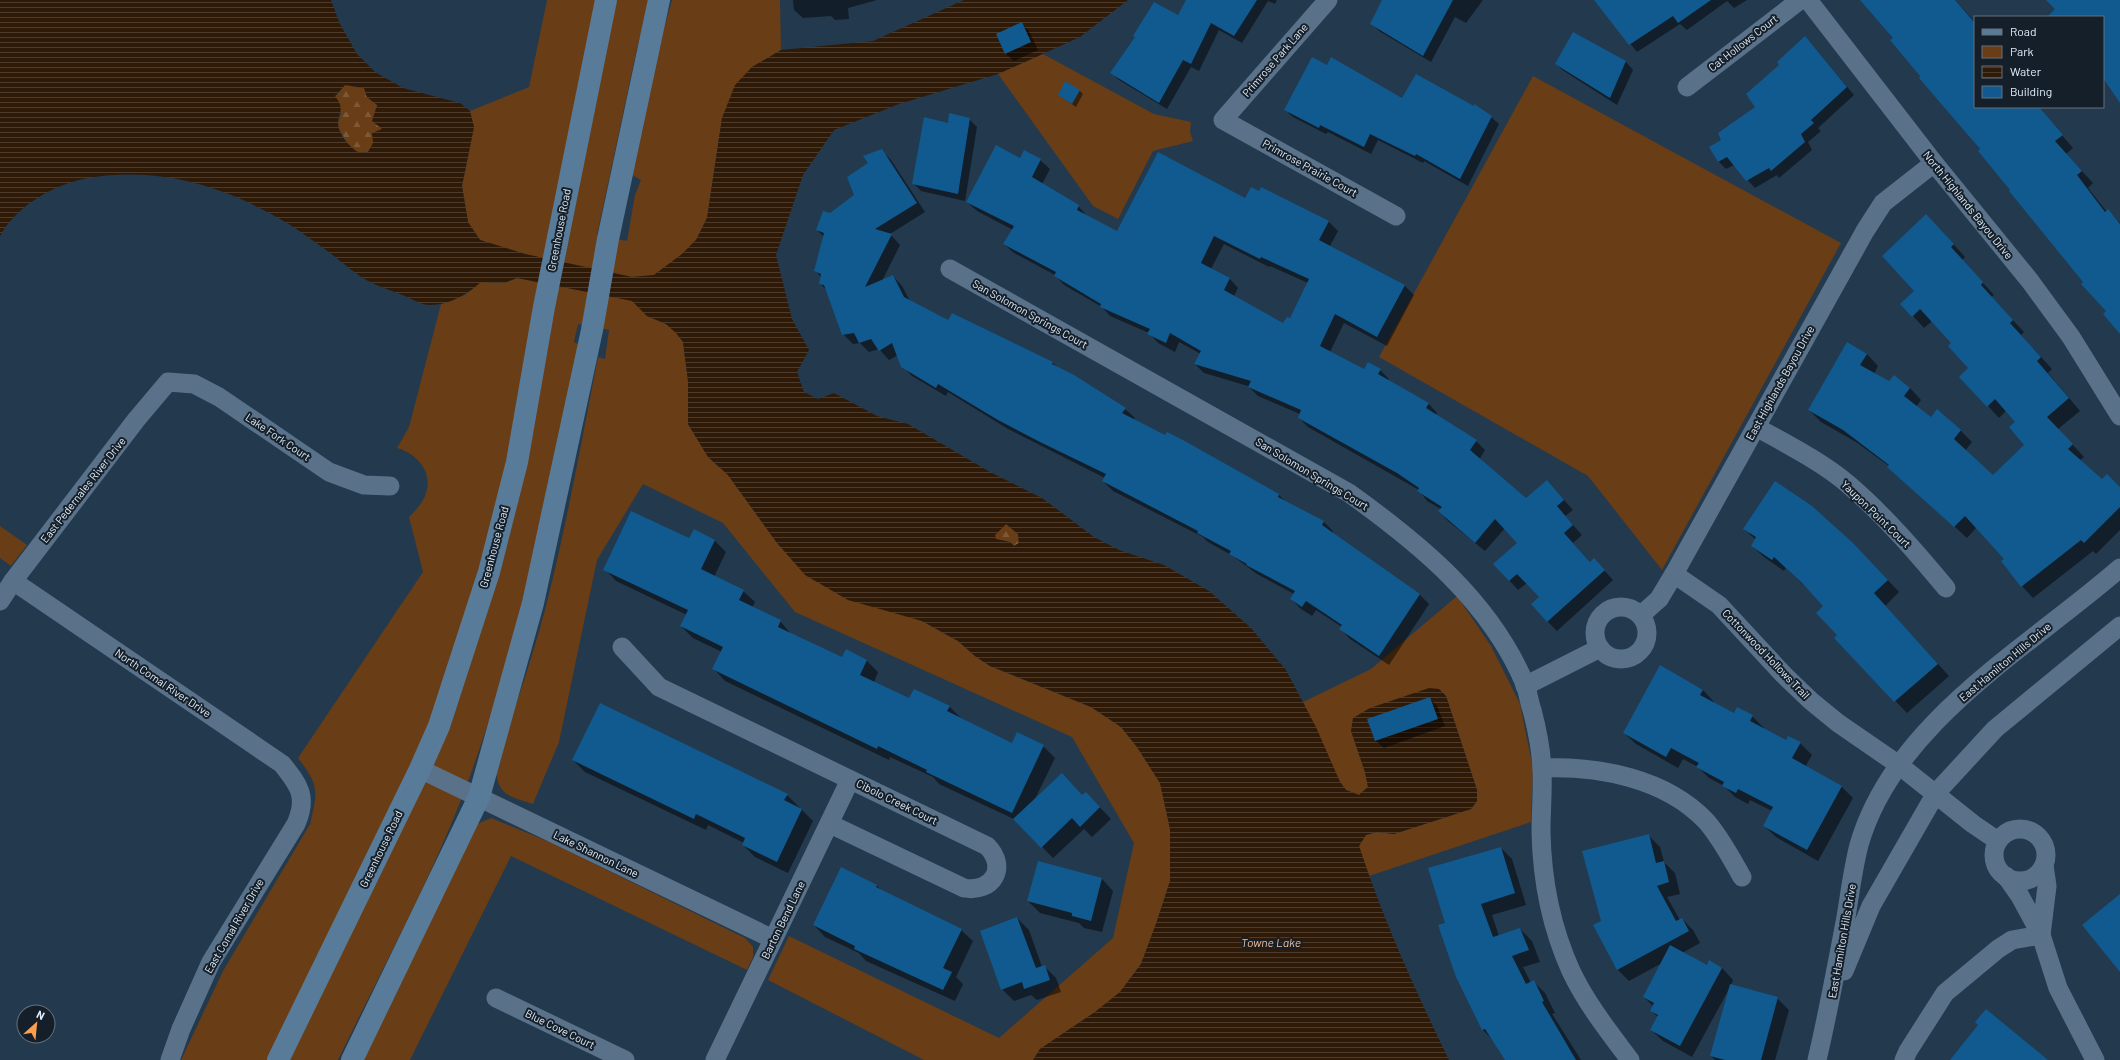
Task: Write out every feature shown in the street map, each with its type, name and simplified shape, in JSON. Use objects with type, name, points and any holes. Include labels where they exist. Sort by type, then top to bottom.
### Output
[{"type":"main road","name":"Greenhouse Road","points":[[278,1060],[420,769],[438,726],[489,572],[517,462],[557,239],[606,0]]},
{"type":"main road","points":[[352,1060],[479,797],[533,603],[592,330],[608,239],[659,0]]},
{"type":"street","name":"Primrose Park Lane","points":[[1223,120],[1328,0]]},
{"type":"street","name":"Cat Hollows Court","points":[[1688,87],[1800,0]]},
{"type":"street","name":"North Highlands Bayou Drive","points":[[1808,0],[1934,163],[2030,281],[2071,337],[2120,416]]},
{"type":"street","name":"Primrose Prairie Court","points":[[1223,120],[1396,216]]},
{"type":"street","name":"East Highlands Bayou Drive","points":[[1640,615],[1658,599],[1674,574],[1865,231],[1884,203],[1934,163]]},
{"type":"street","name":"San Solomon Springs Court","points":[[950,269],[1315,473],[1349,494],[1380,516],[1443,569],[1479,607],[1510,655],[1525,686],[1537,731],[1542,768],[1541,832],[1544,874],[1553,921],[1571,972],[1600,1020],[1630,1060]]},
{"type":"street","name":"Lake Fork Court","points":[[168,382],[194,384],[218,397],[329,472],[364,485],[390,486]]},
{"type":"street","name":"East Pedernales River Drive","points":[[0,601],[13,581],[136,420],[168,382]]},
{"type":"street","name":"Yaupon Point Court","points":[[1756,426],[1788,444],[1849,484],[1904,539],[1946,588]]},
{"type":"street","name":"East Hamilton Hills Drive","points":[[1830,1008],[1859,846],[1870,815],[1899,765],[1928,730],[1987,674],[2120,568]]},
{"type":"street","name":"Cottonwood Hollows Trail","points":[[1674,574],[1719,605],[1811,702],[1838,723],[1899,765],[1973,824],[1998,841]]},
{"type":"street","name":"North Comal River Drive","points":[[13,581],[282,764],[294,778],[302,796]]},
{"type":"street","points":[[1624,606],[1633,609],[1640,615],[1647,628],[1648,634],[1646,643],[1639,652],[1631,657],[1622,659],[1613,658],[1600,648],[1595,630],[1603,614],[1610,609],[1624,606]]},
{"type":"street","name":"East Hamilton Hills Drive","points":[[1830,1008],[1871,906],[1936,793],[1995,729],[2120,626]]},
{"type":"street","name":"Cibolo Creek Court","points":[[622,647],[659,687],[987,846],[993,852],[996,860],[995,877],[989,884],[981,888],[964,888],[830,824]]},
{"type":"street","points":[[1525,686],[1600,648]]},
{"type":"street","points":[[1542,768],[1598,770],[1627,777],[1657,788],[1685,804],[1705,820],[1721,840],[1742,877]]},
{"type":"street","name":"Lake Shannon Lane","points":[[420,769],[773,939]]},
{"type":"street","name":"Barton Bend Lane","points":[[715,1060],[850,780]]},
{"type":"street","name":"East Comal River Drive","points":[[170,1060],[181,1029],[211,962],[296,824],[301,811],[302,796]]},
{"type":"street","points":[[2041,935],[2047,886],[2044,865],[2046,849],[2040,837],[2032,831],[2018,828],[2009,831],[1998,841],[1994,857],[1999,870],[2006,876],[2020,896],[2041,935],[2058,988],[2094,1060]]},
{"type":"street","points":[[2006,876],[2021,881],[2030,879],[2038,874],[2044,865]]},
{"type":"street","points":[[1904,1060],[1908,1051],[1945,993],[1998,949],[2012,940],[2041,935]]},
{"type":"street","name":"Blue Cove Court","points":[[496,998],[625,1060]]},
{"type":"street","points":[[1817,1060],[1830,1008]]},
{"type":"green space","points":[[547,0],[650,0],[637,48],[597,235],[627,241],[635,195],[641,180],[632,175],[658,49],[672,0],[780,0],[781,50],[752,67],[722,118],[707,218],[696,240],[682,254],[654,275],[632,277],[525,254],[480,240],[468,222],[462,186],[474,127],[470,111],[529,87]]},
{"type":"green space","points":[[1043,54],[1154,114],[1191,122],[1190,132],[1193,141],[1153,151],[1118,219],[1093,206],[998,74]]},
{"type":"green space","points":[[1533,76],[1841,243],[1662,570],[1588,476],[1379,357]]},
{"type":"green space","points":[[345,85],[364,88],[367,97],[377,105],[382,129],[368,152],[359,153],[349,146],[339,129],[338,123],[341,113],[335,97]]},
{"type":"green space","points":[[517,278],[632,300],[647,316],[666,324],[676,333],[683,342],[688,381],[688,424],[708,457],[728,475],[777,543],[895,612],[922,621],[958,641],[975,656],[990,666],[1091,707],[1121,727],[1137,747],[1160,783],[1170,829],[1170,881],[1157,921],[1141,964],[1120,992],[1095,1012],[1040,1049],[1033,1060],[924,1060],[768,980],[789,936],[999,1038],[1113,938],[1134,843],[1072,737],[795,612],[723,523],[643,484],[597,560],[559,742],[533,804],[510,796],[501,788],[498,783],[496,765],[530,661],[548,598],[568,508],[598,357],[605,359],[609,330],[578,324],[574,342],[578,344],[558,454],[537,551],[521,613],[484,735],[460,803],[428,878],[338,1060],[181,1060],[223,971],[310,824],[315,789],[310,775],[298,758],[423,572],[409,517],[419,507],[427,491],[427,475],[419,461],[405,451],[397,448],[409,427],[441,304],[465,295],[481,282],[504,283]]},
{"type":"green space","points":[[1006,524],[1018,534],[1019,543],[1014,546],[1010,542],[996,539],[995,535]]},
{"type":"green space","points":[[0,526],[27,545],[11,566],[0,558]]},
{"type":"green space","points":[[1457,596],[1491,646],[1520,704],[1533,768],[1531,822],[1369,876],[1359,846],[1366,835],[1377,832],[1394,834],[1471,809],[1477,801],[1477,790],[1446,696],[1439,689],[1351,731],[1365,772],[1368,787],[1359,795],[1346,790],[1340,782],[1303,702],[1371,669]]},
{"type":"green space","points":[[491,818],[552,843],[745,938],[753,947],[753,957],[747,970],[511,856],[410,1060],[363,1060],[475,825]]},
{"type":"water","name":"Towne Lake","points":[[0,0],[331,0],[340,24],[357,54],[375,72],[403,88],[460,103],[470,111],[474,127],[462,186],[468,222],[480,240],[525,254],[632,277],[654,275],[682,254],[696,240],[707,218],[722,118],[735,85],[752,67],[781,50],[873,41],[964,0],[1128,0],[1080,37],[998,74],[899,104],[834,130],[803,175],[776,255],[792,319],[809,350],[797,372],[804,392],[818,399],[834,393],[877,416],[908,424],[990,472],[1042,498],[1094,537],[1119,550],[1164,565],[1209,591],[1251,628],[1286,670],[1316,727],[1340,782],[1346,790],[1359,795],[1368,787],[1365,772],[1351,731],[1353,718],[1370,708],[1429,688],[1439,689],[1446,696],[1477,790],[1477,801],[1471,809],[1394,834],[1377,832],[1366,835],[1359,846],[1378,900],[1400,954],[1449,1060],[1033,1060],[1040,1049],[1095,1012],[1120,992],[1141,964],[1170,881],[1170,829],[1160,783],[1137,747],[1121,727],[1091,707],[990,666],[975,656],[958,641],[922,621],[848,600],[805,575],[777,543],[728,475],[708,457],[688,424],[688,381],[683,342],[666,324],[647,316],[632,301],[517,278],[504,283],[481,282],[464,295],[451,301],[437,305],[424,304],[368,281],[299,231],[264,210],[216,189],[166,177],[115,175],[88,178],[63,185],[38,198],[27,206],[7,225],[0,236]],"holes":[[[345,85],[364,88],[367,97],[377,105],[372,121],[382,129],[372,133],[373,143],[368,152],[359,153],[348,144],[340,132],[338,123],[341,107],[335,96]],[[1006,524],[1018,534],[1019,543],[1014,546],[1010,542],[996,539],[995,535]]]},
{"type":"building","points":[[1186,0],[1257,0],[1234,36],[1211,23],[1191,64],[1183,60],[1159,103],[1110,73],[1135,37],[1133,36],[1154,2],[1178,15]]},
{"type":"building","points":[[1382,0],[1453,0],[1423,56],[1370,24]]},
{"type":"building","points":[[1594,0],[1711,0],[1678,23],[1673,16],[1629,45]]},
{"type":"building","points":[[1860,0],[1955,0],[1974,22],[1974,108],[2040,108],[2063,135],[2055,141],[2082,171],[2077,175],[2105,212],[2108,209],[2120,224],[2120,334],[2103,314],[2106,311],[2081,284],[2083,282],[1978,151],[1980,149],[1919,78],[1920,76],[1890,40],[1893,38]]},
{"type":"building","points":[[2046,0],[2120,0],[2120,103],[2104,79],[2104,16],[2048,16],[2055,9]]},
{"type":"building","points":[[1022,22],[1031,42],[1005,54],[996,34]]},
{"type":"building","points":[[1573,32],[1626,61],[1610,98],[1555,64]]},
{"type":"building","points":[[1805,36],[1847,87],[1811,120],[1814,123],[1801,134],[1805,142],[1771,171],[1769,168],[1746,181],[1727,157],[1718,162],[1709,147],[1721,140],[1718,133],[1755,107],[1746,94],[1779,65],[1777,62]]},
{"type":"building","points":[[1312,57],[1327,65],[1331,57],[1402,98],[1416,74],[1474,106],[1474,104],[1492,116],[1460,179],[1416,154],[1415,156],[1370,134],[1364,147],[1320,125],[1319,128],[1284,110]]},
{"type":"building","points":[[1065,81],[1080,90],[1072,104],[1058,95]]},
{"type":"building","points":[[949,113],[970,118],[958,194],[912,184],[924,117],[948,123]]},
{"type":"building","points":[[996,145],[1020,158],[1024,150],[1041,159],[1032,177],[1079,205],[1077,210],[1117,231],[1158,152],[1245,198],[1251,187],[1259,191],[1261,187],[1329,221],[1319,240],[1405,285],[1377,337],[1335,314],[1320,346],[1364,369],[1368,362],[1381,369],[1378,374],[1429,403],[1426,408],[1477,440],[1470,450],[1526,498],[1547,480],[1564,500],[1557,506],[1573,525],[1564,533],[1590,562],[1594,558],[1605,570],[1547,622],[1531,604],[1539,597],[1517,574],[1509,581],[1493,564],[1517,543],[1495,519],[1475,543],[1438,511],[1442,507],[1417,491],[1419,488],[1397,473],[1298,418],[1301,410],[1248,387],[1251,381],[1194,364],[1201,351],[1170,333],[1166,343],[1147,334],[1150,329],[1100,307],[1101,304],[1054,276],[1056,272],[1003,244],[1014,226],[966,202]],"holes":[[[1214,236],[1260,259],[1261,257],[1309,279],[1290,318],[1287,317],[1283,323],[1224,290],[1230,278],[1201,263]]]},
{"type":"building","points":[[882,149],[917,203],[875,229],[892,234],[865,287],[893,275],[904,297],[948,320],[952,313],[1053,362],[1052,364],[1074,375],[1126,408],[1122,413],[1165,435],[1167,432],[1181,439],[1279,494],[1278,497],[1324,521],[1322,525],[1420,594],[1379,656],[1339,629],[1342,625],[1306,601],[1302,607],[1290,599],[1295,591],[1246,565],[1247,564],[1229,554],[1231,551],[1197,533],[1198,531],[1102,481],[1106,474],[998,420],[938,384],[936,388],[901,367],[892,343],[879,351],[871,339],[859,343],[854,333],[842,335],[824,285],[819,284],[821,274],[814,271],[824,233],[816,230],[823,211],[830,213],[854,195],[847,177],[868,163],[863,156]]},
{"type":"building","points":[[1926,214],[1954,244],[1951,247],[1983,282],[1981,285],[2013,320],[2010,323],[2041,357],[2037,361],[2069,398],[2047,417],[2073,444],[2068,449],[2102,479],[2107,474],[2120,487],[2120,507],[2084,543],[2081,540],[2021,587],[2001,561],[2004,559],[1965,516],[1954,527],[1887,467],[1889,465],[1843,430],[1808,410],[1847,342],[1867,354],[1860,365],[1889,381],[1894,375],[1910,388],[1904,396],[1931,417],[1937,409],[1961,430],[1954,439],[1993,475],[2024,445],[2009,427],[2015,422],[1995,399],[1987,407],[1959,377],[1968,368],[1948,346],[1951,343],[1920,309],[1912,317],[1900,304],[1914,291],[1882,256]]},
{"type":"building","points":[[1775,481],[1812,506],[1853,543],[1888,580],[1874,593],[1938,664],[1894,702],[1834,638],[1837,635],[1816,613],[1823,606],[1802,583],[1774,557],[1772,560],[1751,546],[1756,537],[1743,529]]},
{"type":"building","points":[[631,511],[689,538],[694,529],[715,540],[701,569],[744,590],[739,600],[781,620],[778,627],[842,657],[846,649],[867,660],[860,675],[909,698],[914,689],[950,706],[947,711],[1012,743],[1017,732],[1044,745],[1012,813],[926,772],[927,770],[878,746],[877,749],[712,669],[723,647],[680,626],[688,610],[603,570]]},
{"type":"building","points":[[1660,665],[1703,690],[1700,695],[1734,713],[1737,707],[1753,715],[1750,721],[1786,740],[1788,736],[1801,742],[1792,758],[1842,786],[1807,850],[1763,826],[1773,807],[1738,789],[1736,793],[1722,786],[1724,782],[1696,767],[1699,763],[1671,748],[1666,757],[1623,733]]},
{"type":"building","points":[[1430,697],[1438,719],[1375,741],[1367,719]]},
{"type":"building","points":[[600,703],[788,794],[784,800],[802,809],[777,862],[742,845],[745,838],[696,814],[694,819],[572,760]]},
{"type":"building","points":[[1062,773],[1082,795],[1086,792],[1100,807],[1080,827],[1072,818],[1041,848],[1013,819]]},
{"type":"building","points":[[1649,834],[1656,863],[1664,861],[1669,882],[1657,886],[1676,921],[1682,918],[1689,931],[1617,970],[1593,925],[1601,921],[1582,851]]},
{"type":"building","points":[[1501,847],[1515,893],[1481,904],[1493,937],[1520,928],[1529,950],[1512,956],[1526,984],[1534,980],[1544,1001],[1542,1002],[1576,1060],[1505,1060],[1485,1029],[1482,1030],[1456,977],[1438,925],[1445,923],[1428,868]]},
{"type":"building","points":[[1038,861],[1102,878],[1091,921],[1072,916],[1072,913],[1027,901]]},
{"type":"building","points":[[841,867],[877,885],[876,887],[962,929],[943,968],[952,972],[943,990],[854,949],[855,946],[813,925]]},
{"type":"building","points":[[2120,894],[2120,972],[2082,925]]},
{"type":"building","points":[[1017,917],[1036,968],[1045,965],[1050,980],[1024,989],[1022,982],[1001,990],[980,931]]},
{"type":"building","points":[[1670,945],[1707,965],[1709,960],[1722,968],[1680,1046],[1650,1030],[1658,1015],[1650,1011],[1654,1003],[1643,997]]},
{"type":"building","points":[[1730,984],[1778,997],[1761,1060],[1725,1060],[1710,1056]]},
{"type":"building","points":[[1986,1009],[2048,1060],[1950,1060],[1978,1025],[1975,1022]]}]
